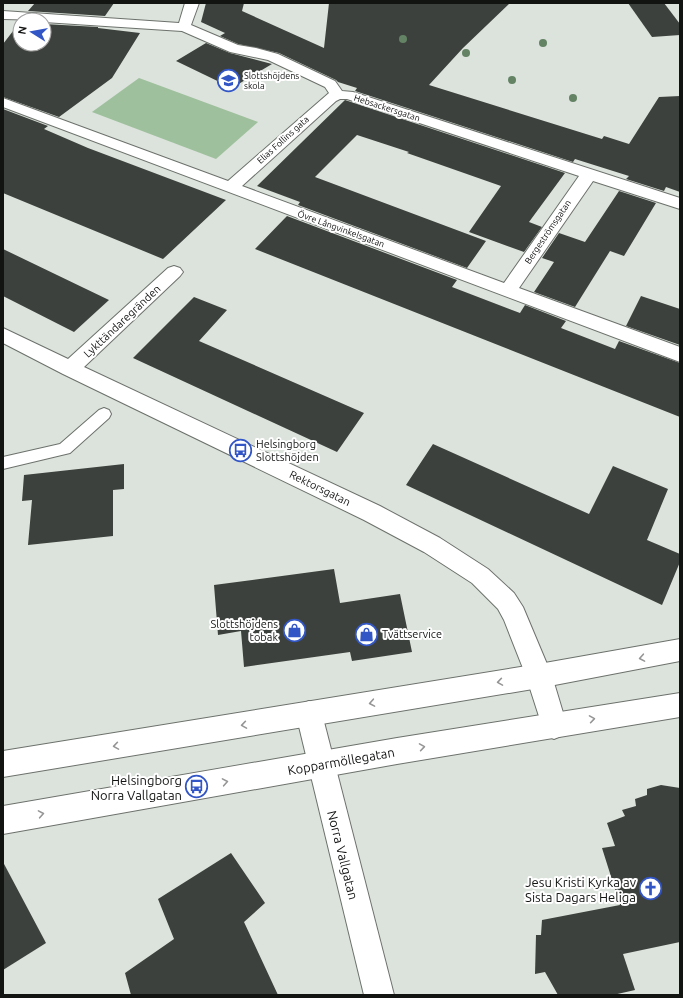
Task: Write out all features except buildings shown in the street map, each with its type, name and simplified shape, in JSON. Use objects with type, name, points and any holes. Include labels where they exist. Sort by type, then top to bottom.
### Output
[{"type":"street","points":[[184,27],[192,3]]},
{"type":"street","name":"Hebsackersgatan","points":[[3,15],[184,27],[235,49],[256,52],[273,57],[330,84],[338,95],[348,95],[680,204]]},
{"type":"street","name":"Elias Follins gata","points":[[230,188],[330,98],[338,95]]},
{"type":"street","name":"Övre Långvinkelsgatan","points":[[3,102],[680,355]]},
{"type":"street","name":"Bergeströmsgatan","points":[[508,291],[589,174]]},
{"type":"street","name":"Lykttändaregränden","points":[[70,369],[174,272]]},
{"type":"street","name":"Rektorsgatan","points":[[3,335],[70,369],[372,513],[432,545],[480,576],[506,601],[514,615],[539,676],[554,726]]},
{"type":"street","points":[[3,764],[539,676],[680,650]]},
{"type":"street","name":"Kopparmöllegatan","points":[[3,820],[321,764],[680,705]]},
{"type":"street","name":"Norra Vallgatan","points":[[309,714],[375,992]]},
{"type":"lane","points":[[3,463],[65,449],[104,414]]},
{"type":"green space","points":[[139,78],[258,122],[216,159],[92,112]]},
{"type":"place","name":"Slottshöjdens skola","points":[[228,81]]},
{"type":"place","name":"Helsingborg Slottshöjden","points":[[240,450]]},
{"type":"place","name":"Slottshöjdens tobak","points":[[294,630]]},
{"type":"place","name":"Tvättservice","points":[[367,634]]},
{"type":"place","name":"Helsingborg Norra Vallgatan","points":[[197,787]]},
{"type":"place","name":"Jesu Kristi Kyrka av Sista Dagars Heliga","points":[[651,889]]}]
